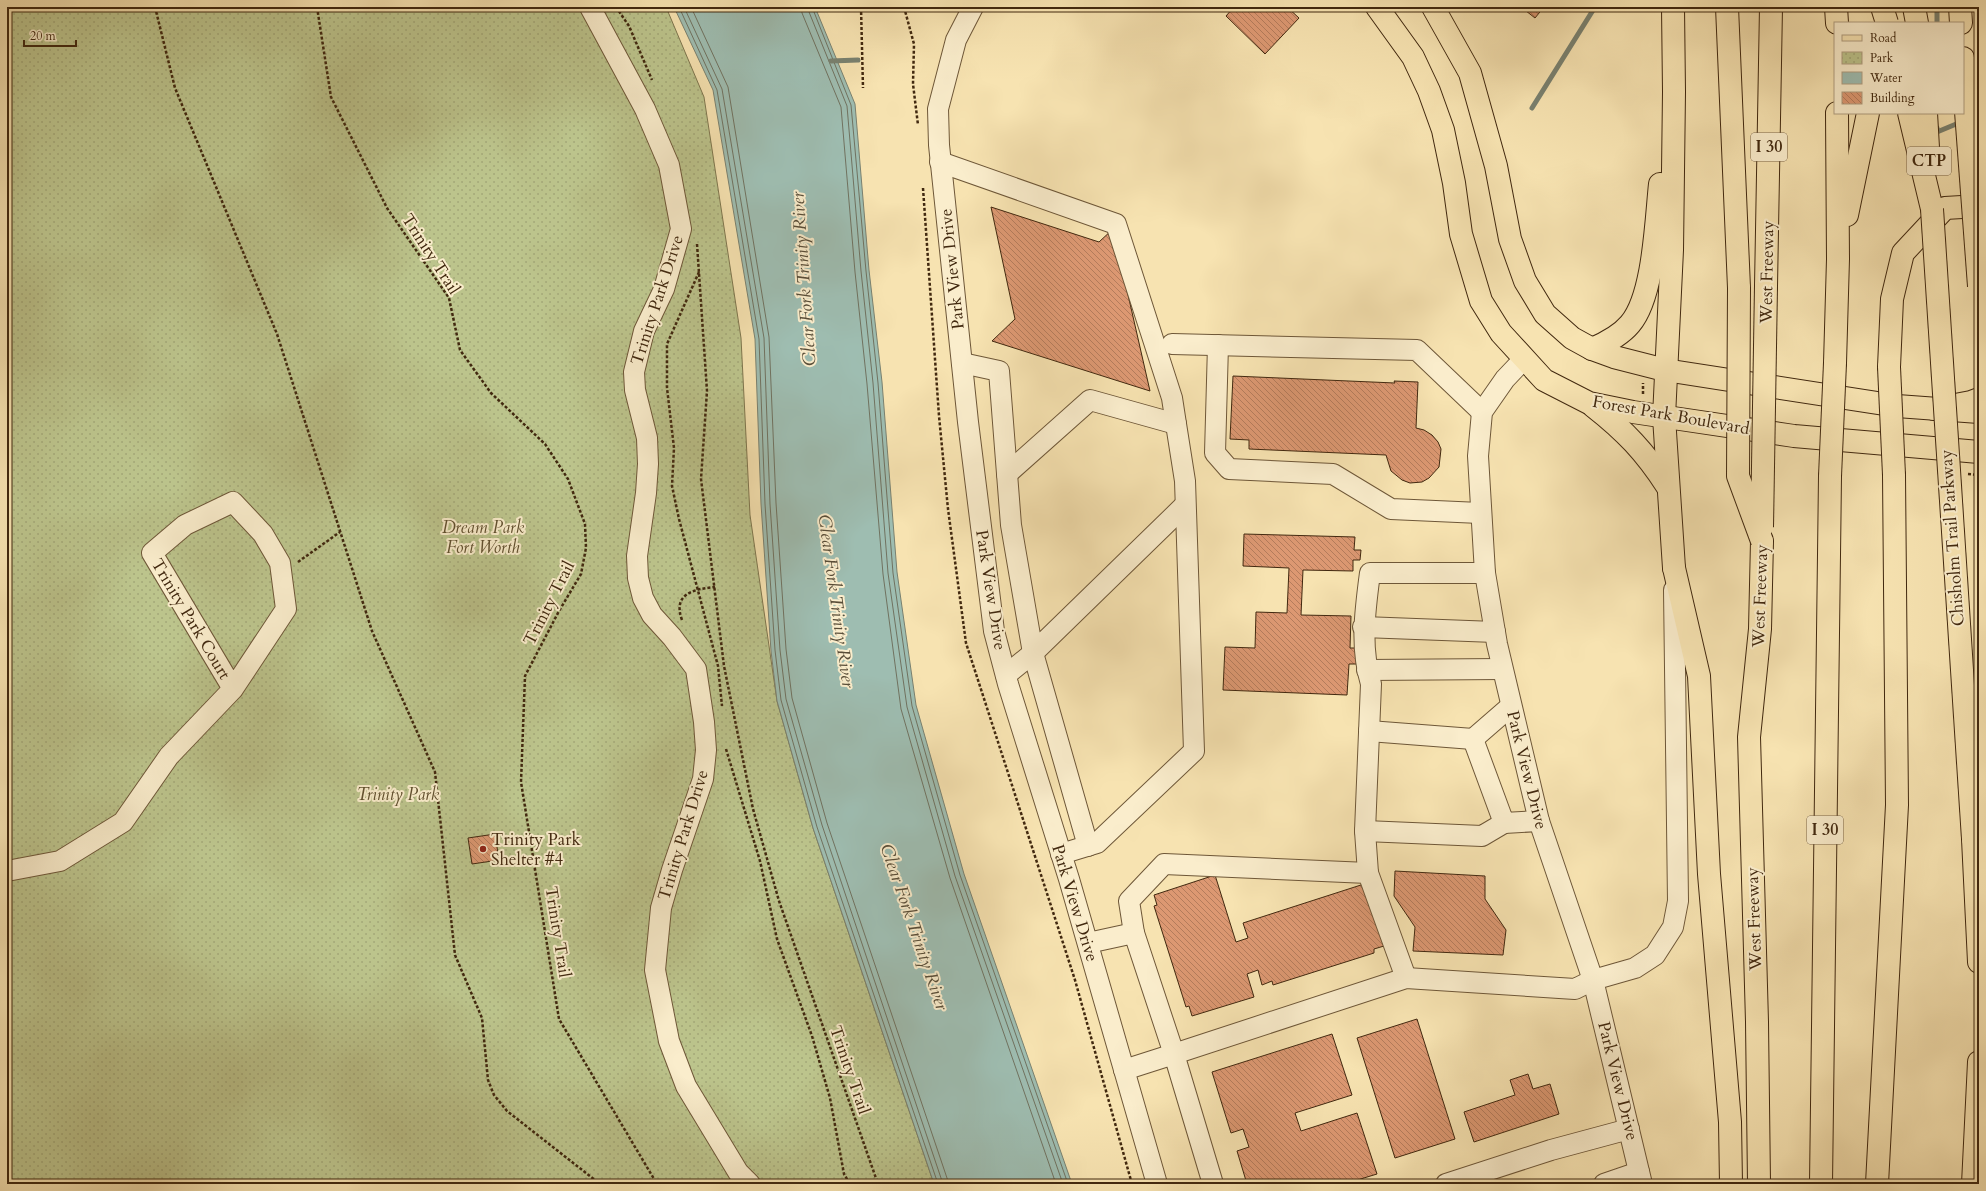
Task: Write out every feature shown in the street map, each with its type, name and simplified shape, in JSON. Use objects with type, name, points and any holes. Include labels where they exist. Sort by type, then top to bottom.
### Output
[{"type":"main road","name":"Forest Park Boulevard","points":[[1377,7],[1413,57],[1429,91],[1443,130],[1454,183],[1462,234],[1471,271],[1481,301],[1501,333],[1524,360],[1544,380],[1589,403],[1664,417],[1794,436],[1979,452]]},
{"type":"main road","points":[[1432,7],[1470,73],[1496,166],[1510,239],[1525,281],[1534,298],[1554,323],[1572,338],[1592,349],[1614,357],[1665,370],[1809,394],[1903,407],[1979,412]]},
{"type":"main road","points":[[1673,7],[1674,92],[1672,250],[1665,370],[1664,417],[1674,568],[1699,676],[1709,874],[1730,1122],[1731,1184]]},
{"type":"main road","points":[[1727,7],[1739,288],[1738,476],[1762,541]]},
{"type":"main road","name":"West Freeway","points":[[1759,1184],[1758,1022],[1749,737],[1760,629],[1771,7]]},
{"type":"main road","points":[[1836,7],[1837,22]]},
{"type":"main road","points":[[1882,7],[1887,22]]},
{"type":"main road","points":[[1887,22],[1890,7]]},
{"type":"main road","points":[[1914,7],[1917,22]]},
{"type":"main road","points":[[1960,7],[1961,22]]},
{"type":"main road","name":"CTP","points":[[1964,72],[1979,286]]},
{"type":"main road","points":[[1592,349],[1609,342],[1630,324],[1638,312],[1645,291],[1654,241],[1663,152],[1674,92]]},
{"type":"main road","name":"I 30","points":[[1820,1184],[1830,476],[1838,259],[1837,114]]},
{"type":"main road","points":[[1838,259],[1868,114]]},
{"type":"main road","points":[[1909,114],[1932,210]]},
{"type":"main road","name":"Chisholm Trail Parkway","points":[[1926,114],[1973,839],[1979,962]]},
{"type":"main road","points":[[1877,1184],[1897,805],[1894,475],[1889,367],[1892,299],[1903,253],[1945,208],[1979,206]]},
{"type":"main road","points":[[1934,409],[1979,399]]},
{"type":"main road","points":[[1589,403],[1613,422],[1640,448],[1668,487]]},
{"type":"main road","points":[[1973,1184],[1979,1062]]},
{"type":"street","name":"Trinity Park Drive","points":[[590,7],[645,109],[670,165],[681,229],[664,289],[644,331],[634,372],[635,390],[647,438],[648,464],[646,493],[637,556],[637,571],[643,598],[652,615],[672,637],[696,669],[704,722],[706,750],[703,779],[672,870],[661,908],[655,970],[669,1041],[686,1086],[738,1172],[750,1184]]},
{"type":"street","name":"Park View Drive","points":[[973,7],[956,40],[938,109],[940,162],[994,631],[1088,944],[1157,1184]]},
{"type":"street","points":[[940,162],[1116,224],[1172,398],[1184,480],[1194,751],[1097,843],[1061,854]]},
{"type":"street","points":[[1172,344],[1417,350],[1482,412]]},
{"type":"street","points":[[1218,345],[1215,453],[1229,469],[1333,474],[1391,509],[1480,513]]},
{"type":"street","name":"Park View Drive","points":[[1524,360],[1504,380],[1482,412],[1478,456],[1480,513],[1485,573],[1502,669],[1539,821],[1593,980],[1641,1178]]},
{"type":"street","points":[[962,363],[999,371],[1011,525],[1033,653],[1088,846]]},
{"type":"street","points":[[1007,474],[1090,400],[1176,424]]},
{"type":"street","name":"Trinity Park Court","points":[[7,871],[60,861],[123,822],[169,756],[233,689],[286,609],[280,563],[263,534],[233,502],[185,525],[152,553],[233,689]]},
{"type":"street","points":[[1006,675],[1033,653],[1185,505]]},
{"type":"street","points":[[1124,1070],[1406,978],[1575,989],[1593,980],[1635,968],[1655,955],[1673,927],[1677,908],[1674,568]]},
{"type":"street","points":[[1406,978],[1368,873],[1365,831],[1371,684],[1367,670],[1363,627],[1370,573],[1485,573]]},
{"type":"street","points":[[1363,627],[1495,632]]},
{"type":"street","points":[[1367,670],[1502,669]]},
{"type":"street","points":[[1369,731],[1473,739],[1511,706]]},
{"type":"street","points":[[1473,739],[1504,823]]},
{"type":"street","points":[[1365,831],[1482,836],[1504,823],[1539,821]]},
{"type":"street","points":[[1213,1184],[1174,1054],[1134,933],[1129,901],[1164,864],[1368,873]]},
{"type":"street","points":[[1088,944],[1134,933]]},
{"type":"street","points":[[1446,1184],[1551,1150],[1630,1129]]},
{"type":"street","points":[[1604,1184],[1641,1178]]},
{"type":"path","points":[[155,7],[175,88],[277,334],[372,631],[434,772],[455,955],[482,1018],[488,1080],[494,1095],[506,1112],[600,1184]]},
{"type":"path","name":"Trinity Trail","points":[[317,7],[330,97],[386,208],[450,298],[460,350],[491,393],[545,444],[568,479],[585,524],[586,548],[581,574],[559,611],[526,676],[521,782],[559,1019],[657,1184]]},
{"type":"path","points":[[616,7],[629,26],[653,82]]},
{"type":"path","points":[[860,7],[863,88]]},
{"type":"path","points":[[904,7],[914,44],[913,84],[919,129]]},
{"type":"path","points":[[922,181],[939,416],[948,509],[966,643],[1073,972],[1132,1184]]},
{"type":"path","name":"Trinity Trail","points":[[697,240],[707,391],[701,479],[724,666],[753,809],[779,901],[878,1184]]},
{"type":"path","points":[[700,271],[667,344],[667,388],[674,448],[672,486],[679,519],[718,666],[723,712]]},
{"type":"path","points":[[1643,380],[1643,395]]},
{"type":"path","points":[[283,584],[295,564],[340,532]]},
{"type":"path","points":[[685,624],[680,612],[682,600],[692,591],[698,589],[715,588]]},
{"type":"path","points":[[718,666],[724,666]]},
{"type":"path","points":[[726,743],[726,751],[760,861],[777,938],[812,1036],[830,1098],[844,1174],[850,1184]]},
{"type":"green space","name":"Trinity Park","points":[[7,7],[666,7],[704,97],[741,338],[750,515],[777,701],[813,828],[934,1184],[7,1184]]},
{"type":"water","name":"Clear Fork Trinity River","points":[[674,7],[815,7],[855,104],[869,270],[882,382],[897,572],[916,705],[964,874],[1072,1184],[934,1184],[813,828],[777,701],[771,651],[761,504],[755,339],[713,90]]},
{"type":"building","points":[[1234,7],[1287,7],[1299,18],[1265,54],[1226,16]]},
{"type":"building","points":[[1521,7],[1544,7],[1535,18]]},
{"type":"building","points":[[991,207],[1099,242],[1113,229],[1150,391],[992,341],[1015,319]]},
{"type":"building","points":[[1233,376],[1395,383],[1394,381],[1418,382],[1416,428],[1424,430],[1432,435],[1438,442],[1441,449],[1439,467],[1429,478],[1422,482],[1410,483],[1402,480],[1391,471],[1386,455],[1249,449],[1249,440],[1230,439]]},
{"type":"building","points":[[1244,534],[1355,537],[1354,550],[1361,550],[1360,560],[1353,560],[1353,571],[1303,570],[1301,615],[1351,616],[1350,648],[1357,648],[1357,664],[1349,664],[1347,695],[1223,690],[1225,647],[1255,648],[1256,612],[1287,613],[1289,568],[1243,566]]},
{"type":"building","name":"Trinity Park Shelter #4","points":[[495,834],[499,860],[472,864],[468,838]]},
{"type":"building","points":[[1395,871],[1485,876],[1485,899],[1506,930],[1503,955],[1413,951],[1415,927],[1394,896]]},
{"type":"building","points":[[1215,875],[1236,942],[1248,938],[1243,923],[1364,884],[1384,946],[1374,949],[1374,953],[1273,985],[1272,981],[1262,985],[1258,970],[1247,974],[1254,997],[1192,1016],[1189,1006],[1186,1007],[1154,906],[1157,905],[1154,895]]},
{"type":"building","points":[[1417,1019],[1455,1139],[1395,1158],[1357,1038]]},
{"type":"building","points":[[1332,1034],[1352,1095],[1295,1113],[1301,1131],[1357,1113],[1377,1174],[1344,1184],[1247,1184],[1237,1151],[1249,1147],[1243,1129],[1231,1133],[1212,1072]]},
{"type":"building","points":[[1528,1074],[1533,1089],[1550,1084],[1559,1114],[1474,1142],[1464,1112],[1515,1095],[1510,1080]]},
{"type":"waterway","points":[[1532,108],[1595,7]]},
{"type":"waterway","points":[[1937,7],[1937,22]]},
{"type":"waterway","points":[[831,61],[858,60]]},
{"type":"waterway","points":[[1937,128],[1937,132],[1961,122]]},
{"type":"place","name":"Trinity Park Shelter #4","points":[[483,849]]},
{"type":"park label","name":"Dream Park Fort Worth","points":[[483,537]]}]
